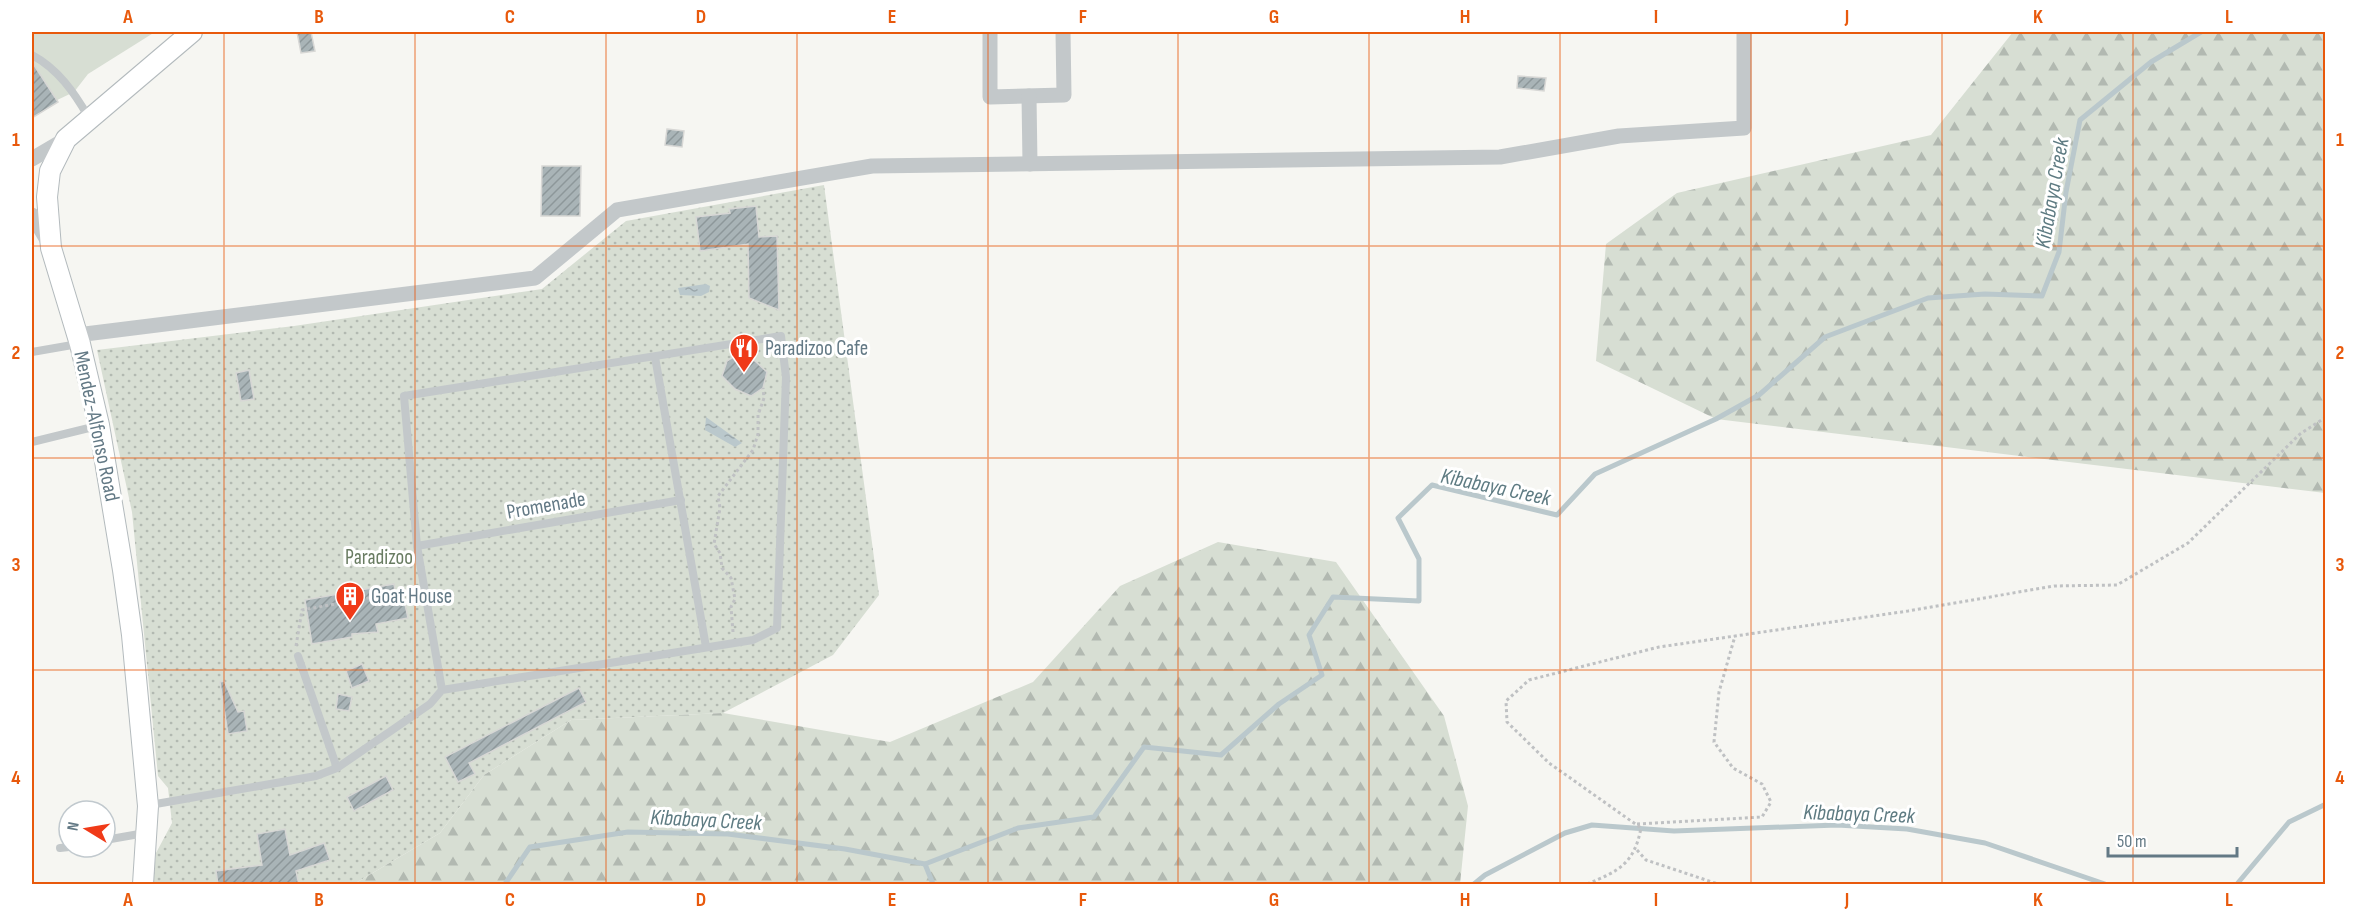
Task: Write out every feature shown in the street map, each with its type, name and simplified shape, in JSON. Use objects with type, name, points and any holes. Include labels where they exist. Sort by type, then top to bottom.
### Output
[{"type":"main road","name":"Mendez-Alfonso Road","points":[[142,885],[148,806],[131,624],[99,425],[78,340],[51,248],[47,196],[50,171],[66,140],[192,32]]},
{"type":"street","points":[[990,32],[990,97],[1064,95],[1062,32]]},
{"type":"street","points":[[78,340],[535,278],[617,210],[872,166],[1500,157],[1619,136],[1744,128],[1744,32]]},
{"type":"street","points":[[1029,96],[1030,164]]},
{"type":"street","points":[[32,159],[66,140]]},
{"type":"street","points":[[32,215],[51,248]]},
{"type":"lane","points":[[32,55],[47,63],[74,92],[89,118]]},
{"type":"lane","points":[[148,806],[316,776],[337,768],[430,704],[442,690],[753,640],[777,628],[786,377],[782,336],[404,396],[417,546],[442,690]]},
{"type":"lane","points":[[32,352],[78,340]]},
{"type":"lane","points":[[655,357],[706,647]]},
{"type":"lane","points":[[32,442],[99,425]]},
{"type":"lane","name":"Promenade","points":[[417,546],[681,500]]},
{"type":"lane","points":[[298,656],[337,768]]},
{"type":"lane","points":[[117,838],[147,833]]},
{"type":"path","points":[[735,643],[730,621],[731,607],[735,598],[731,578],[722,568],[720,553],[714,544],[720,508],[718,496],[753,450],[758,434],[758,415],[764,398],[763,388]]},
{"type":"path","points":[[1587,885],[1615,873],[1637,850],[1641,828],[1549,763],[1508,722],[1506,701],[1529,680],[1659,648],[1908,611],[2054,586],[2117,585],[2188,543],[2300,434],[2325,417]]},
{"type":"path","points":[[298,656],[295,643],[302,610],[424,589]]},
{"type":"path","points":[[1636,824],[1762,817],[1771,802],[1762,784],[1733,768],[1714,742],[1719,692],[1735,636]]},
{"type":"path","points":[[1637,850],[1646,860],[1718,885]]},
{"type":"green space","points":[[32,32],[155,32],[88,74],[74,92],[32,112]]},
{"type":"green space","points":[[2013,32],[2325,32],[2325,493],[1716,419],[1596,361],[1606,244],[1677,193],[1931,135]]},
{"type":"green space","name":"Paradizoo","points":[[824,185],[879,595],[833,655],[723,713],[571,720],[484,775],[440,833],[354,884],[153,884],[156,853],[172,823],[168,788],[158,776],[132,512],[97,350],[294,326],[542,289],[626,221]]},
{"type":"green space","points":[[1218,542],[1336,562],[1444,716],[1468,806],[1460,884],[354,884],[440,833],[484,775],[571,720],[723,713],[890,742],[1033,682],[1120,586]]},
{"type":"water","points":[[706,284],[710,286],[709,292],[701,296],[680,295],[678,288]]},
{"type":"water","points":[[706,417],[742,443],[735,447],[705,430]]},
{"type":"building","points":[[297,32],[311,32],[315,51],[301,53]]},
{"type":"building","points":[[32,62],[58,102],[32,118]]},
{"type":"building","points":[[1518,76],[1546,78],[1544,91],[1517,88]]},
{"type":"building","points":[[667,129],[684,131],[682,147],[665,145]]},
{"type":"building","points":[[542,166],[581,166],[580,216],[541,216]]},
{"type":"building","points":[[756,206],[759,237],[777,236],[779,310],[749,298],[748,244],[700,251],[696,217],[730,213],[729,209]]},
{"type":"building","points":[[738,354],[755,361],[767,372],[763,388],[751,396],[735,389],[722,376],[727,361]]},
{"type":"building","points":[[249,370],[254,399],[241,401],[236,373]]},
{"type":"building","name":"Goat House","points":[[394,584],[395,592],[402,590],[408,618],[376,624],[378,632],[352,634],[352,637],[312,644],[305,600]]},
{"type":"building","points":[[362,664],[369,681],[352,688],[346,671]]},
{"type":"building","points":[[224,681],[238,712],[244,711],[247,731],[228,734],[220,682]]},
{"type":"building","points":[[579,688],[586,702],[469,763],[475,774],[458,782],[445,757]]},
{"type":"building","points":[[338,694],[352,697],[349,711],[336,709]]},
{"type":"building","points":[[386,776],[393,790],[354,811],[347,797]]},
{"type":"building","points":[[285,829],[290,855],[324,843],[330,860],[296,871],[299,885],[218,885],[216,871],[262,865],[257,834]]},
{"type":"waterway","name":"Kibabaya Creek","points":[[505,884],[530,847],[628,832],[728,834],[845,849],[925,864],[1018,828],[1094,817],[1144,747],[1221,755],[1279,704],[1322,675],[1309,635],[1333,597],[1419,601],[1419,559],[1398,518],[1432,485],[1557,515],[1595,474],[1716,419],[1759,395],[1825,337],[1928,298],[1985,294],[2042,296],[2059,252],[2066,192],[2080,120],[2151,62],[2201,32]]},
{"type":"waterway","name":"Kibabaya Creek","points":[[2237,884],[2289,822],[2326,804]]},
{"type":"waterway","name":"Kibabaya Creek","points":[[1474,884],[1485,875],[1565,833],[1592,825],[1674,831],[1837,825],[1907,829],[1985,843],[2105,884]]},
{"type":"waterway","name":"Kibabaya Creek","points":[[925,864],[933,884]]},
{"type":"place","name":"Paradizoo Cafe","points":[[744,374]]},
{"type":"place","name":"Goat House","points":[[350,622]]}]
